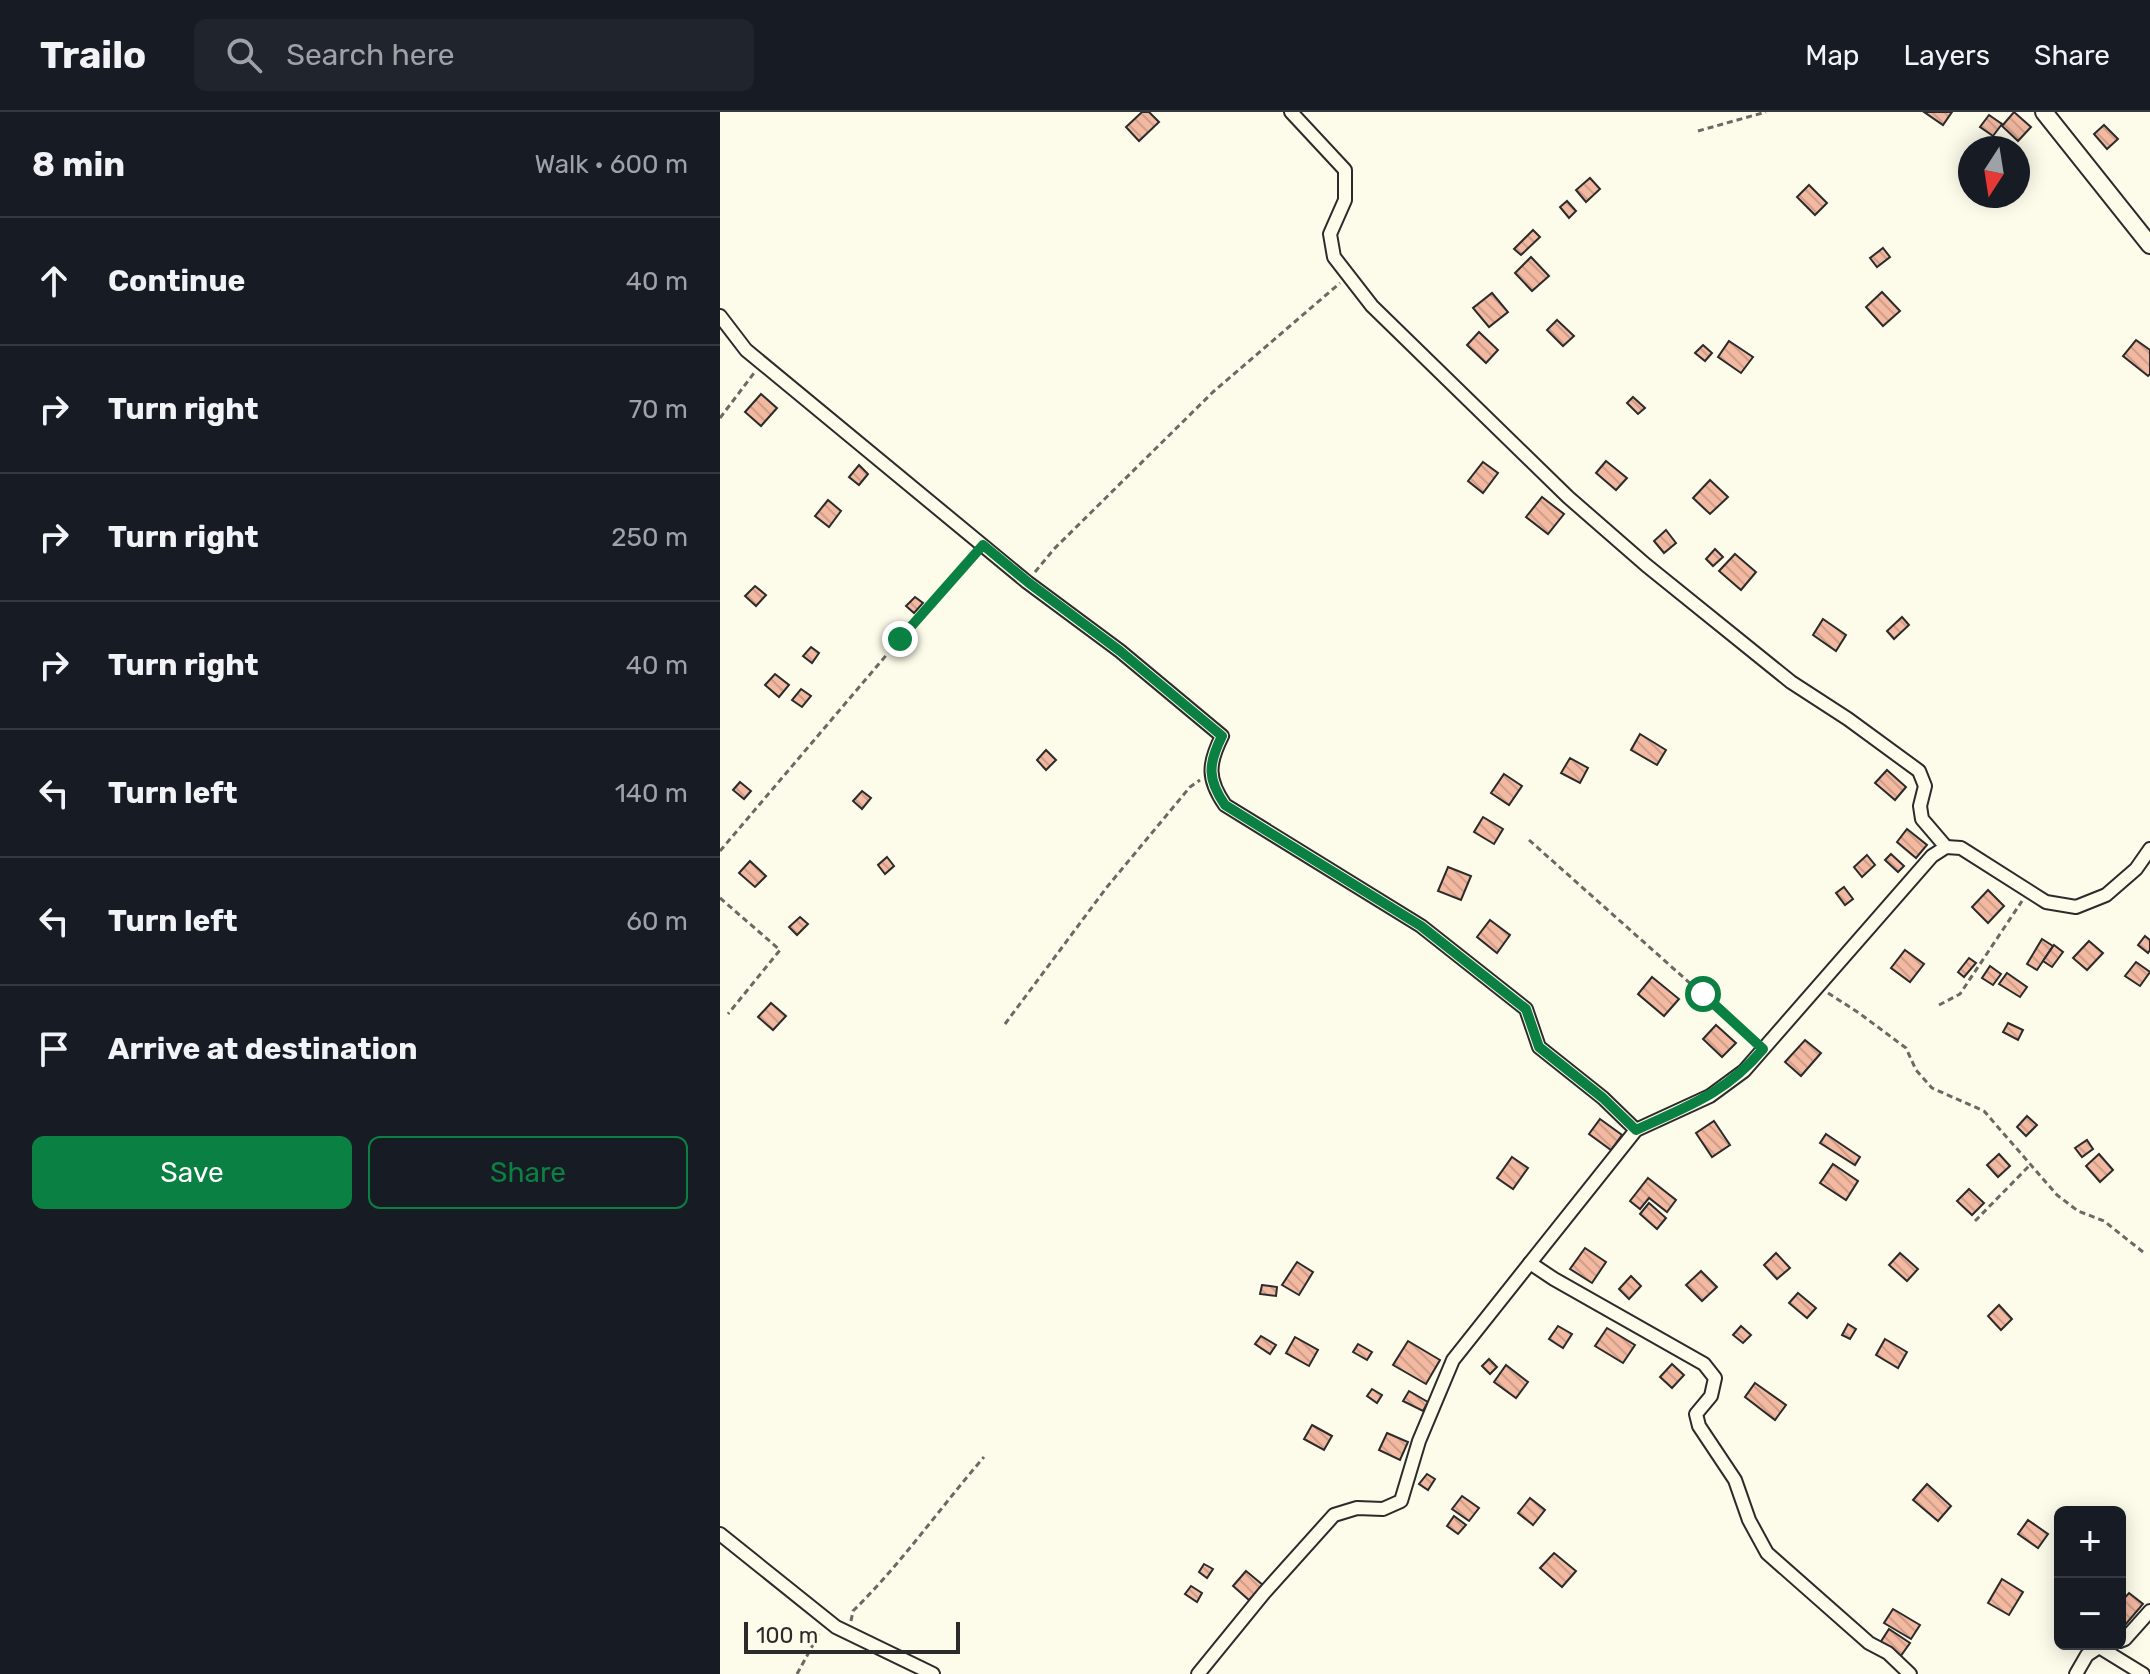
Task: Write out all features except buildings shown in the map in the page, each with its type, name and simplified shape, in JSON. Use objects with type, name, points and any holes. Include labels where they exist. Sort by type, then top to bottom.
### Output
[{"type":"street","points":[[1291,112],[1345,170],[1345,200],[1330,234],[1334,257],[1372,306],[1568,497],[1646,565],[1791,682],[1919,771],[1925,786],[1920,806],[1922,819],[1946,847]]},
{"type":"street","points":[[2044,112],[2150,245]]},
{"type":"street","points":[[720,316],[746,350],[1027,582],[1120,651],[1222,736],[1213,754],[1211,777],[1215,791],[1225,805],[1421,926],[1526,1009],[1539,1047],[1603,1098],[1636,1130]]},
{"type":"street","points":[[1198,1674],[1264,1593],[1334,1515],[1357,1508],[1383,1509],[1401,1501],[1419,1441],[1453,1360],[1636,1130],[1710,1096],[1744,1071],[1932,856],[1946,847],[1961,848],[2046,902],[2076,907],[2106,895],[2136,869],[2150,849]]},
{"type":"street","points":[[1530,1263],[1704,1364],[1715,1378],[1711,1396],[1696,1414],[1699,1426],[1735,1480],[1749,1520],[1767,1553],[1869,1643],[1888,1653],[1910,1674]]},
{"type":"street","points":[[720,1534],[827,1620],[933,1674]]},
{"type":"street","points":[[2126,1638],[2150,1611]]},
{"type":"street","points":[[2076,1674],[2087,1655],[2096,1650]]},
{"type":"street","points":[[2110,1650],[2143,1674]]},
{"type":"path","points":[[1698,131],[1766,112]]},
{"type":"path","points":[[1027,582],[1054,549],[1213,392],[1349,275]]},
{"type":"path","points":[[720,418],[762,363]]},
{"type":"path","points":[[720,851],[983,545]]},
{"type":"path","points":[[1005,1024],[1107,887],[1171,809],[1190,787],[1199,780],[1211,777]]},
{"type":"path","points":[[1529,840],[1763,1049]]},
{"type":"path","points":[[1939,1005],[1960,994],[2029,891]]},
{"type":"path","points":[[720,898],[780,950],[728,1014]]},
{"type":"path","points":[[1818,987],[1906,1048],[1916,1070],[1932,1088],[1984,1111],[2057,1195],[2078,1211],[2104,1221],[2143,1252]]},
{"type":"path","points":[[1975,1221],[2031,1164]]},
{"type":"path","points":[[847,1632],[853,1611],[907,1553],[984,1457]]},
{"type":"path","points":[[797,1674],[827,1620]]},
{"type":"route","points":[[900,639],[983,545],[1120,651],[1222,736],[1213,754],[1210,773],[1215,791],[1225,805],[1421,926],[1526,1009],[1539,1047],[1603,1098],[1636,1130],[1710,1096],[1744,1071],[1763,1049],[1703,994]]}]
